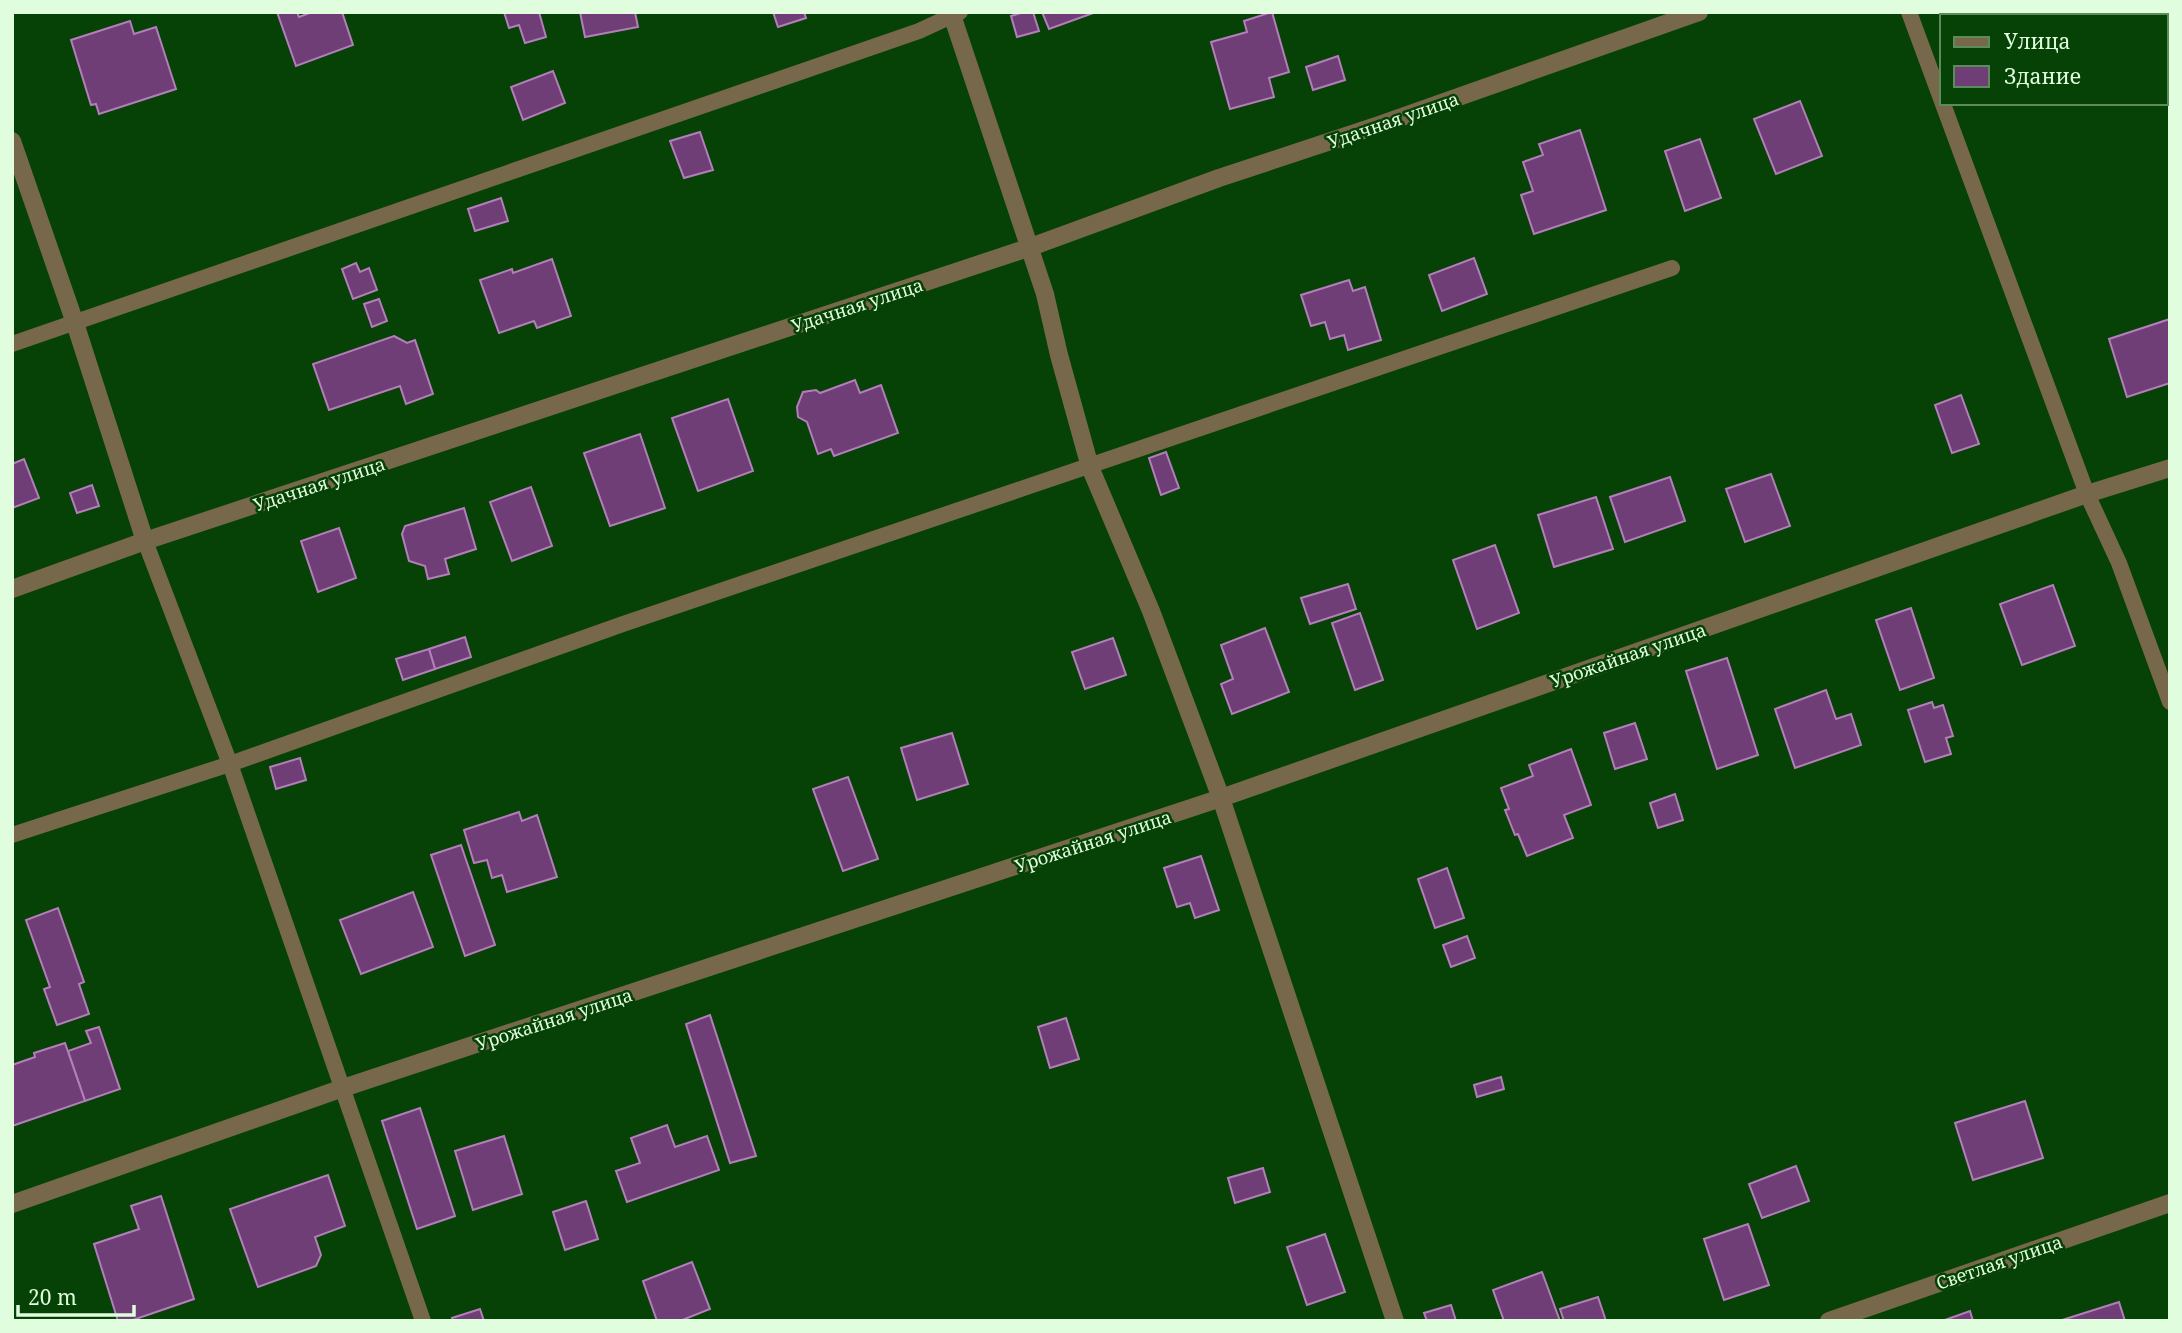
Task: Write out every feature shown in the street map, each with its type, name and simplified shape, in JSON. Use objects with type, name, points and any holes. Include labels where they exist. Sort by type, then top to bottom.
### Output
[{"type":"street","name":"Удачная улица","points":[[12,589],[145,541],[1028,248],[1219,178],[1379,125],[1699,12]]},
{"type":"street","points":[[955,14],[1028,248],[1045,294],[1090,467],[1151,611],[1222,798],[1395,1321]]},
{"type":"street","points":[[12,141],[75,323],[145,541]]},
{"type":"street","name":"Урожайная улица","points":[[12,1204],[343,1088],[1222,798],[2087,494],[2170,468]]},
{"type":"street","name":"Светлая улица","points":[[1829,1321],[2170,1203]]},
{"type":"lane","points":[[1909,12],[1940,96]]},
{"type":"lane","points":[[12,344],[955,14]]},
{"type":"lane","points":[[1943,105],[2087,494],[2119,563],[2170,702]]},
{"type":"lane","points":[[12,835],[230,764],[624,624],[1672,268]]},
{"type":"lane","points":[[145,541],[230,764],[423,1321]]},
{"type":"building","points":[[277,12],[297,12],[299,17],[312,12],[342,12],[353,45],[296,66]]},
{"type":"building","points":[[504,12],[539,12],[546,37],[525,43],[519,25],[509,28]]},
{"type":"building","points":[[580,12],[635,12],[638,27],[585,37]]},
{"type":"building","points":[[773,12],[804,12],[806,18],[778,27]]},
{"type":"building","points":[[1033,12],[1039,31],[1017,37],[1011,16]]},
{"type":"building","points":[[1042,12],[1096,12],[1049,29]]},
{"type":"building","points":[[1272,12],[1289,72],[1269,78],[1274,97],[1230,109],[1211,42],[1247,32],[1244,21]]},
{"type":"building","points":[[2111,12],[2112,14],[2072,14]]},
{"type":"building","points":[[130,21],[134,34],[156,27],[176,89],[99,114],[96,104],[91,105],[71,40]]},
{"type":"building","points":[[1338,56],[1345,80],[1313,90],[1306,67]]},
{"type":"building","points":[[553,71],[565,103],[523,120],[511,87]]},
{"type":"building","points":[[1800,101],[1822,156],[1776,174],[1754,119]]},
{"type":"building","points":[[1580,130],[1606,210],[1534,234],[1521,195],[1533,191],[1523,162],[1543,155],[1539,144]]},
{"type":"building","points":[[700,132],[713,170],[684,178],[670,141]]},
{"type":"building","points":[[1700,139],[1721,198],[1685,211],[1665,151]]},
{"type":"building","points":[[501,198],[508,221],[475,231],[468,209]]},
{"type":"building","points":[[1474,258],[1487,294],[1442,311],[1429,275]]},
{"type":"building","points":[[552,259],[571,316],[537,328],[534,321],[499,333],[480,280],[512,269],[513,273]]},
{"type":"building","points":[[356,263],[360,272],[369,268],[377,290],[353,299],[342,269]]},
{"type":"building","points":[[1349,280],[1353,291],[1365,287],[1381,340],[1348,350],[1344,335],[1330,339],[1325,322],[1311,326],[1301,295]]},
{"type":"building","points":[[379,299],[387,321],[372,327],[364,304]]},
{"type":"building","points":[[2170,319],[2170,383],[2127,397],[2109,339]]},
{"type":"building","points":[[394,336],[407,343],[415,340],[433,394],[406,404],[400,386],[329,410],[313,364]]},
{"type":"building","points":[[855,380],[860,393],[881,385],[898,433],[834,456],[831,449],[818,454],[807,422],[798,417],[797,407],[803,392],[816,390],[820,393]]},
{"type":"building","points":[[1961,395],[1979,444],[1952,453],[1935,405]]},
{"type":"building","points":[[728,399],[753,471],[698,491],[672,418]]},
{"type":"building","points":[[640,434],[665,508],[610,526],[584,453]]},
{"type":"building","points":[[1166,452],[1179,488],[1161,495],[1149,458]]},
{"type":"building","points":[[24,459],[39,498],[12,508],[12,464]]},
{"type":"building","points":[[1771,474],[1790,526],[1745,542],[1726,489]]},
{"type":"building","points":[[1670,477],[1685,521],[1625,542],[1610,497]]},
{"type":"building","points":[[92,485],[99,506],[77,513],[70,493]]},
{"type":"building","points":[[531,487],[552,546],[512,561],[490,502]]},
{"type":"building","points":[[1596,497],[1613,549],[1554,567],[1538,515]]},
{"type":"building","points":[[464,508],[476,549],[445,559],[449,574],[428,579],[425,566],[409,561],[402,534],[405,526]]},
{"type":"building","points":[[339,528],[356,578],[318,592],[301,541]]},
{"type":"building","points":[[1495,545],[1519,613],[1477,629],[1453,560]]},
{"type":"building","points":[[1348,584],[1356,609],[1310,624],[1301,598]]},
{"type":"building","points":[[2053,585],[2075,646],[2022,665],[2000,604]]},
{"type":"building","points":[[1911,608],[1934,678],[1900,690],[1876,620]]},
{"type":"building","points":[[1360,613],[1383,680],[1355,690],[1332,623]]},
{"type":"building","points":[[1265,628],[1289,692],[1232,714],[1221,684],[1233,679],[1221,645]]},
{"type":"building","points":[[465,637],[471,657],[435,669],[429,649]]},
{"type":"building","points":[[1113,638],[1126,675],[1085,689],[1072,652]]},
{"type":"building","points":[[429,649],[435,669],[403,680],[396,659]]},
{"type":"building","points":[[1727,658],[1758,755],[1717,769],[1686,671]]},
{"type":"building","points":[[1826,690],[1836,719],[1851,714],[1861,745],[1795,768],[1775,709]]},
{"type":"building","points":[[1932,702],[1934,708],[1943,705],[1953,736],[1946,738],[1951,754],[1925,762],[1908,710]]},
{"type":"building","points":[[1635,723],[1647,759],[1615,769],[1604,733]]},
{"type":"building","points":[[952,733],[968,784],[917,800],[901,748]]},
{"type":"building","points":[[1571,749],[1591,805],[1564,815],[1573,838],[1527,856],[1505,810],[1509,809],[1501,788],[1533,776],[1529,765]]},
{"type":"building","points":[[300,758],[306,780],[276,789],[270,767]]},
{"type":"building","points":[[848,777],[878,859],[843,871],[813,789]]},
{"type":"building","points":[[1675,794],[1683,820],[1658,828],[1650,803]]},
{"type":"building","points":[[519,812],[522,821],[537,815],[557,877],[507,892],[502,875],[492,878],[487,860],[474,863],[464,830]]},
{"type":"building","points":[[461,845],[495,945],[465,956],[431,855]]},
{"type":"building","points":[[1201,856],[1219,910],[1195,918],[1190,903],[1177,907],[1164,868]]},
{"type":"building","points":[[1447,868],[1464,918],[1435,928],[1418,879]]},
{"type":"building","points":[[413,892],[433,947],[361,974],[340,920]]},
{"type":"building","points":[[58,908],[84,982],[79,984],[89,1014],[57,1025],[44,989],[50,987],[26,920]]},
{"type":"building","points":[[1467,936],[1475,958],[1451,967],[1443,945]]},
{"type":"building","points":[[710,1015],[756,1156],[730,1163],[686,1024]]},
{"type":"building","points":[[1066,1018],[1079,1059],[1050,1068],[1038,1027]]},
{"type":"building","points":[[99,1027],[120,1089],[85,1101],[68,1051],[91,1043],[86,1031]]},
{"type":"building","points":[[65,1043],[85,1101],[12,1126],[12,1065],[35,1057],[34,1053]]},
{"type":"building","points":[[1501,1077],[1504,1089],[1477,1097],[1474,1085]]},
{"type":"building","points":[[2025,1101],[2043,1158],[1973,1180],[1955,1123]]},
{"type":"building","points":[[420,1108],[455,1216],[417,1229],[382,1121]]},
{"type":"building","points":[[667,1125],[675,1147],[707,1136],[719,1170],[627,1202],[616,1171],[640,1163],[631,1138]]},
{"type":"building","points":[[504,1136],[522,1194],[473,1210],[455,1151]]},
{"type":"building","points":[[1796,1166],[1809,1201],[1762,1218],[1749,1184]]},
{"type":"building","points":[[1263,1168],[1270,1192],[1235,1203],[1228,1178]]},
{"type":"building","points":[[328,1175],[345,1226],[315,1237],[321,1255],[316,1266],[258,1287],[230,1209]]},
{"type":"building","points":[[161,1196],[194,1299],[130,1321],[118,1321],[94,1244],[139,1229],[131,1206]]},
{"type":"building","points":[[586,1201],[598,1239],[565,1250],[553,1212]]},
{"type":"building","points":[[1748,1224],[1769,1285],[1724,1300],[1704,1239]]},
{"type":"building","points":[[1325,1234],[1345,1292],[1307,1305],[1287,1247]]},
{"type":"building","points":[[692,1262],[710,1309],[680,1321],[657,1321],[643,1281]]},
{"type":"building","points":[[1542,1272],[1560,1321],[1504,1321],[1493,1290]]},
{"type":"building","points":[[1598,1297],[1606,1321],[1564,1321],[1560,1309]]},
{"type":"building","points":[[2119,1302],[2125,1321],[2059,1321]]},
{"type":"building","points":[[1451,1305],[1456,1321],[1427,1321],[1424,1313]]},
{"type":"building","points":[[480,1309],[484,1321],[453,1321],[452,1318]]},
{"type":"building","points":[[1970,1311],[1973,1321],[1942,1321]]}]
